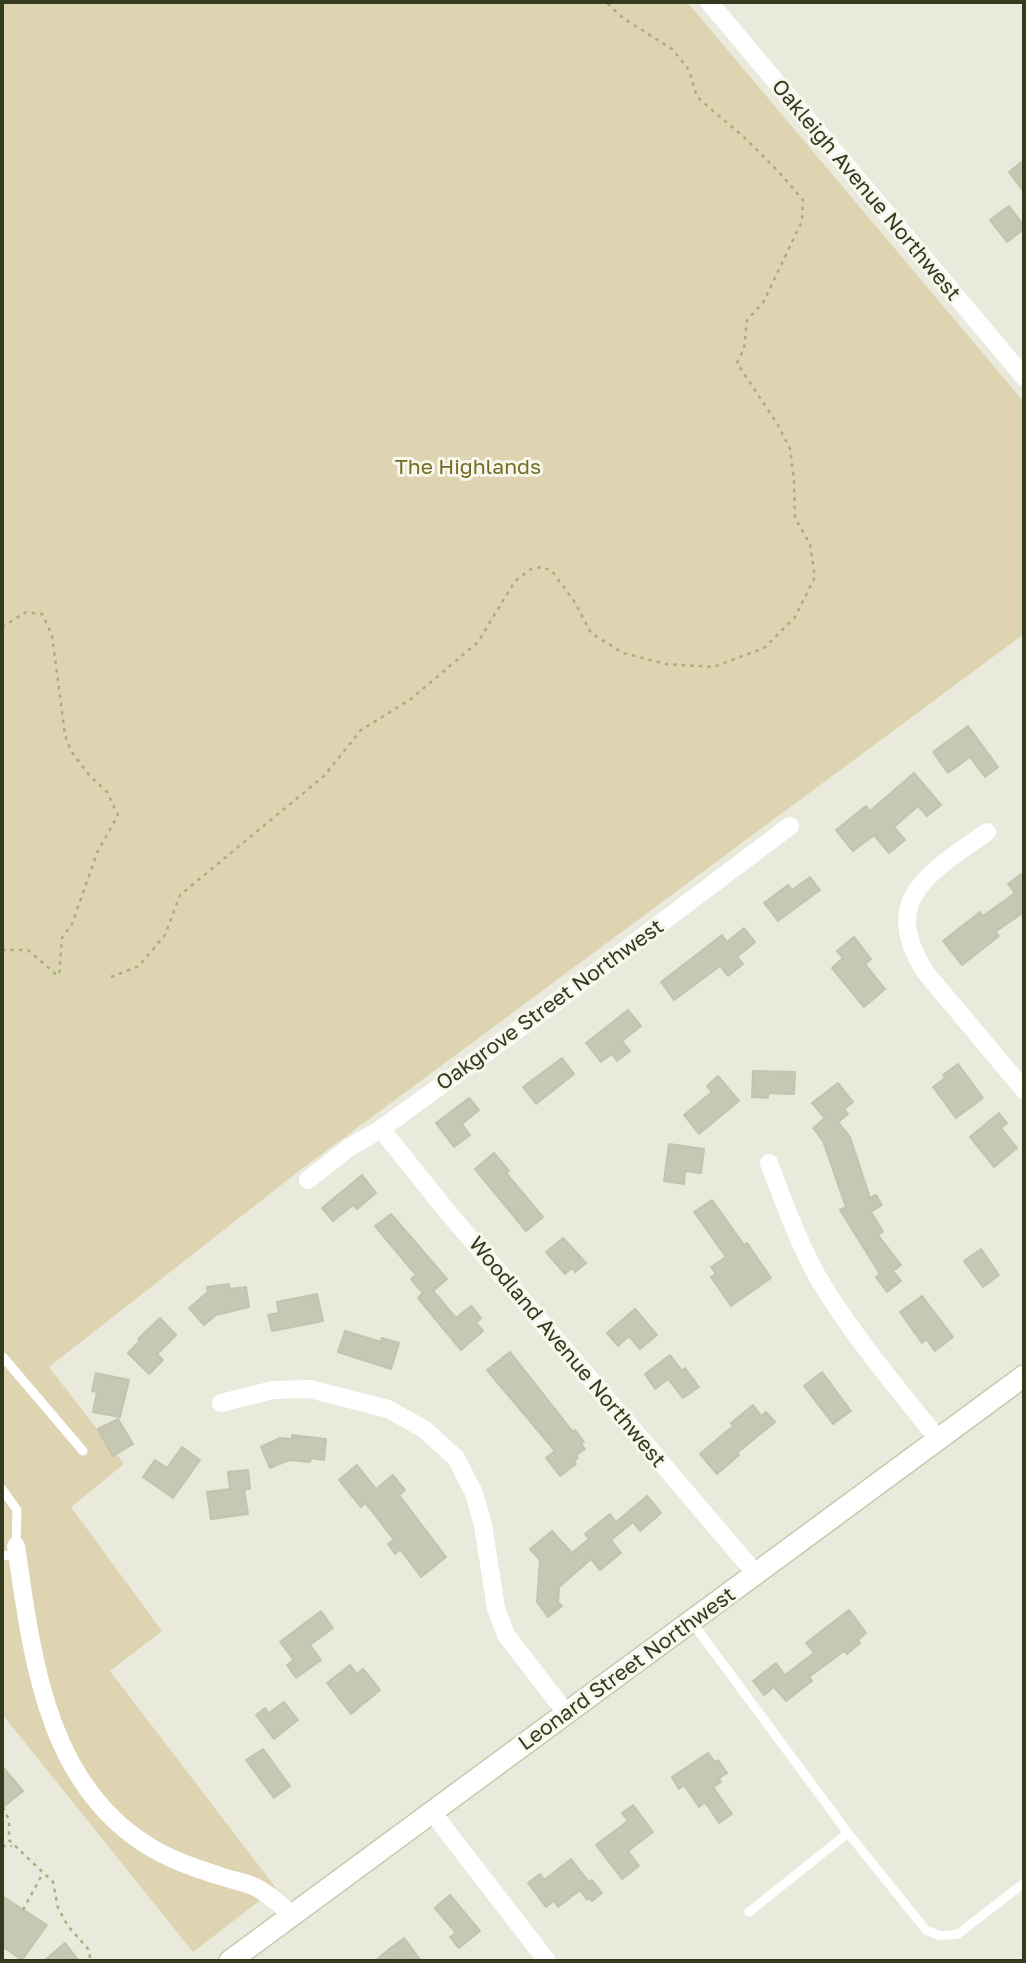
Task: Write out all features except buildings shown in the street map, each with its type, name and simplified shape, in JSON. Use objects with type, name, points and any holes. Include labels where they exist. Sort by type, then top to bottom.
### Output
[{"type":"main road","name":"Leonard Street Northwest","points":[[230,1961],[1024,1376]]},
{"type":"street","name":"Oakleigh Avenue Northwest","points":[[709,2],[1024,377]]},
{"type":"street","name":"Oakgrove Street Northwest","points":[[308,1180],[350,1147],[381,1129],[563,997],[790,826]]},
{"type":"street","points":[[987,832],[932,872],[915,891],[905,922],[912,951],[926,972],[1024,1090]]},
{"type":"street","name":"Woodland Avenue Northwest","points":[[381,1129],[446,1210],[756,1574]]},
{"type":"street","points":[[769,1163],[792,1224],[832,1300],[938,1439]]},
{"type":"street","points":[[221,1403],[273,1390],[310,1389],[388,1409],[424,1429],[456,1458],[474,1493],[483,1525],[496,1608],[506,1635],[567,1714]]},
{"type":"street","points":[[12,1552],[31,1649],[46,1706],[60,1743],[88,1788],[115,1822],[150,1847],[190,1867],[258,1888],[293,1915]]},
{"type":"street","points":[[432,1812],[548,1961]]},
{"type":"lane","points":[[3,1357],[83,1451]]},
{"type":"lane","points":[[2,1489],[18,1510],[12,1552]]},
{"type":"lane","points":[[691,1621],[848,1833],[926,1930],[940,1937],[958,1934],[1024,1883]]},
{"type":"lane","points":[[749,1912],[848,1833]]},
{"type":"path","points":[[111,977],[139,966],[165,935],[180,895],[324,776],[361,730],[411,699],[478,642],[515,581],[531,569],[542,567],[552,571],[574,601],[591,633],[623,653],[666,664],[713,667],[764,648],[796,617],[815,577],[810,544],[795,518],[790,449],[766,406],[737,363],[744,349],[747,320],[763,303],[792,237],[802,221],[803,200],[746,138],[696,97],[689,70],[672,49],[623,18],[606,2]]},
{"type":"path","points":[[2,627],[26,612],[42,614],[52,635],[65,735],[71,751],[89,775],[107,792],[118,815],[97,853],[72,924],[62,938],[59,977],[28,950],[2,950]]},
{"type":"path","points":[[3,1807],[9,1820],[9,1840],[53,1882],[58,1908],[68,1926],[89,1950],[90,1958],[86,1961]]},
{"type":"path","points":[[2,1846],[13,1846]]},
{"type":"path","points":[[23,1910],[43,1873]]},
{"type":"green space","name":"The Highlands","points":[[2,2],[687,2],[1024,402],[1024,634],[299,1171],[49,1367],[124,1464],[71,1507],[162,1631],[110,1671],[276,1888],[193,1952],[2,1714]]}]
